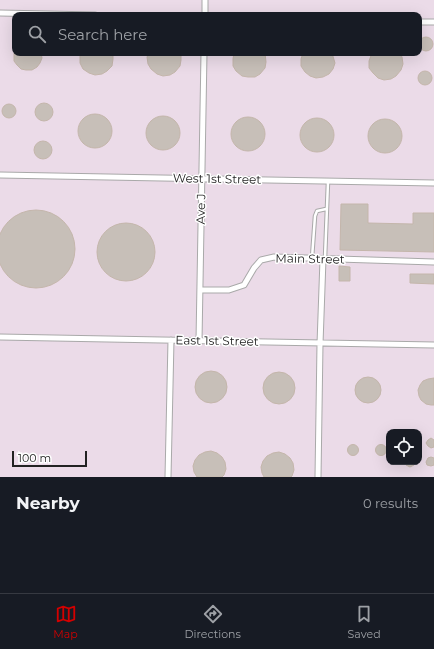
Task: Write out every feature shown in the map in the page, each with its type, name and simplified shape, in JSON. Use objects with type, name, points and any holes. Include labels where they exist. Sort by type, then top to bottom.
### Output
[{"type":"street","points":[[205,0],[205,12]]},
{"type":"street","points":[[0,13],[12,13]]},
{"type":"street","points":[[422,22],[434,22]]},
{"type":"street","name":"Ave J","points":[[199,341],[204,56]]},
{"type":"street","name":"West 1st Street","points":[[0,175],[434,183]]},
{"type":"street","name":"Main Street","points":[[200,290],[230,290],[244,285],[254,268],[261,260],[274,257],[434,262]]},
{"type":"street","points":[[318,477],[320,344],[324,259]]},
{"type":"street","name":"East 1st Street","points":[[0,337],[434,346]]},
{"type":"street","points":[[168,477],[171,340]]},
{"type":"lane","points":[[324,259],[328,181]]},
{"type":"lane","points":[[312,258],[315,216],[317,211],[326,209]]},
{"type":"shaded area","points":[[0,0],[434,0],[434,477],[0,477]]},
{"type":"building","points":[[426,37],[432,41],[433,44],[431,49],[426,51],[422,50],[422,38]]},
{"type":"building","points":[[14,56],[42,56],[42,58],[37,67],[32,70],[21,69],[14,61]]},
{"type":"building","points":[[80,56],[113,56],[112,66],[102,74],[95,75],[89,73],[83,69],[80,63]]},
{"type":"building","points":[[181,56],[180,66],[170,75],[163,76],[157,74],[151,69],[148,64],[147,57]]},
{"type":"building","points":[[234,56],[265,56],[265,68],[255,77],[242,76],[233,66]]},
{"type":"building","points":[[302,56],[333,56],[335,63],[329,74],[316,78],[305,72],[301,66]]},
{"type":"building","points":[[371,56],[402,56],[403,64],[401,70],[396,76],[391,79],[384,80],[378,78],[369,68]]},
{"type":"building","points":[[425,71],[430,73],[432,78],[430,83],[425,85],[420,83],[418,78],[420,73]]},
{"type":"building","points":[[44,103],[50,106],[53,112],[50,118],[44,121],[38,118],[35,112],[38,106]]},
{"type":"building","points":[[6,104],[12,104],[16,108],[16,114],[12,118],[6,118],[2,114],[2,108]]},
{"type":"building","points":[[92,114],[98,114],[107,119],[111,125],[111,137],[107,143],[98,148],[92,148],[83,143],[78,134],[78,128],[83,119]]},
{"type":"building","points":[[160,116],[166,116],[175,121],[179,127],[179,139],[175,145],[166,150],[160,150],[151,145],[146,136],[146,130],[151,121]]},
{"type":"building","points":[[245,117],[251,117],[260,122],[264,128],[264,140],[260,146],[251,151],[245,151],[236,146],[231,137],[231,131],[236,122]]},
{"type":"building","points":[[314,118],[320,118],[329,123],[333,129],[333,141],[329,147],[320,152],[314,152],[305,147],[300,138],[300,132],[305,123]]},
{"type":"building","points":[[382,119],[388,119],[397,124],[401,130],[401,142],[397,148],[388,153],[382,153],[373,148],[368,139],[368,133],[373,124]]},
{"type":"building","points":[[43,141],[49,144],[52,150],[49,156],[43,159],[37,156],[34,150],[37,144]]},
{"type":"building","points":[[341,204],[368,204],[368,223],[413,224],[413,213],[434,213],[434,252],[340,250]]},
{"type":"building","points":[[28,211],[44,211],[58,216],[69,227],[74,241],[74,257],[69,271],[58,282],[44,287],[28,287],[14,282],[3,271],[-1,260],[-1,238],[3,227],[14,216]]},
{"type":"building","points":[[126,223],[137,225],[150,236],[153,241],[155,252],[153,263],[142,276],[137,279],[126,281],[115,279],[102,268],[99,263],[97,252],[99,241],[110,228],[115,225]]},
{"type":"building","points":[[339,266],[350,267],[350,281],[339,281]]},
{"type":"building","points":[[410,274],[434,274],[434,284],[410,283]]},
{"type":"building","points":[[208,371],[214,371],[224,378],[227,387],[226,393],[220,400],[214,403],[208,403],[198,396],[195,390],[195,384],[202,374]]},
{"type":"building","points":[[276,372],[282,372],[292,379],[295,388],[294,394],[288,401],[282,404],[276,404],[266,397],[263,391],[263,385],[270,375]]},
{"type":"building","points":[[368,377],[378,380],[381,390],[378,400],[368,403],[358,400],[355,390],[358,380]]},
{"type":"building","points":[[434,378],[434,405],[426,404],[421,400],[418,390],[423,381]]},
{"type":"building","points":[[431,438],[434,440],[434,447],[431,448],[426,443]]},
{"type":"building","points":[[351,445],[355,445],[357,446],[357,454],[351,455],[348,452],[348,448]]},
{"type":"building","points":[[383,445],[386,448],[385,454],[377,454],[377,446]]},
{"type":"building","points":[[211,451],[217,453],[225,462],[226,469],[224,475],[222,477],[197,477],[193,466],[195,460],[199,455]]},
{"type":"building","points":[[279,452],[285,454],[293,463],[294,470],[292,476],[264,477],[261,467],[263,461],[267,456]]},
{"type":"building","points":[[428,458],[434,458],[434,465],[431,466],[427,465],[426,462]]}]
